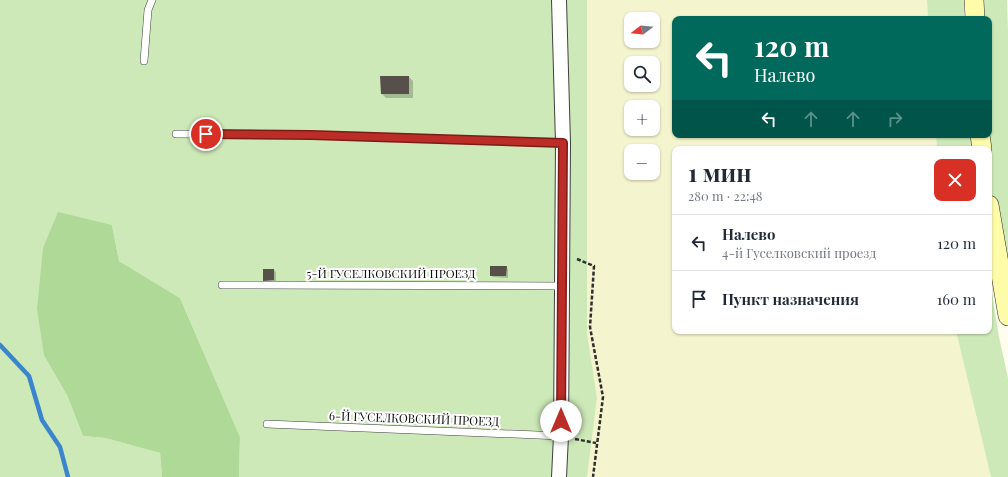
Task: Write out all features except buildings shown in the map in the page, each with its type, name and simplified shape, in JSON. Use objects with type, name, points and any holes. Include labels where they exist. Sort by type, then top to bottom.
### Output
[{"type":"main road","points":[[974,0],[975,16]]},
{"type":"main road","points":[[992,223],[1008,316]]},
{"type":"street","points":[[559,0],[563,143],[561,253],[561,436],[559,477]]},
{"type":"lane","points":[[144,61],[148,10],[152,0]]},
{"type":"lane","points":[[176,134],[311,135],[563,143]]},
{"type":"lane","name":"5-Й ГУСЕЛКОВСКИЙ ПРОЕЗД","points":[[222,285],[561,286]]},
{"type":"lane","name":"6-Й ГУСЕЛКОВСКИЙ ПРОЕЗД","points":[[267,424],[561,436]]},
{"type":"path","points":[[561,253],[594,266],[590,327],[603,397],[596,443],[593,477]]},
{"type":"path","points":[[561,436],[596,443]]},
{"type":"green space","points":[[0,0],[551,0],[558,157],[554,442],[552,477],[239,477],[240,437],[180,298],[119,261],[112,225],[67,395],[83,436],[105,438],[160,453],[162,477],[0,477]]},
{"type":"green space","points":[[563,0],[587,0],[587,333],[597,398],[587,477],[562,477]]},
{"type":"green space","points":[[587,0],[927,0],[928,16],[672,16],[672,138],[936,138],[937,146],[672,146],[672,334],[957,334],[991,477],[587,477],[597,398],[587,333]]},
{"type":"green space","points":[[927,0],[964,0],[964,16],[928,16]]},
{"type":"green space","points":[[979,0],[1007,0],[1008,291],[995,221],[992,194],[992,146],[989,146],[989,138],[992,138],[992,16],[979,16]]},
{"type":"green space","points":[[936,138],[971,138],[972,146],[937,146]]},
{"type":"green space","points":[[58,212],[112,225],[119,261],[180,298],[240,437],[239,477],[162,477],[160,453],[105,438],[83,436],[67,395],[44,355],[37,309],[43,248]]},
{"type":"green space","points":[[992,293],[999,337],[1008,378],[1008,477],[991,477],[957,334],[992,334]]},
{"type":"waterway","points":[[0,345],[29,376],[42,420],[60,447],[68,477]]},
{"type":"route","points":[[206,134],[311,135],[563,143],[561,421]]}]
